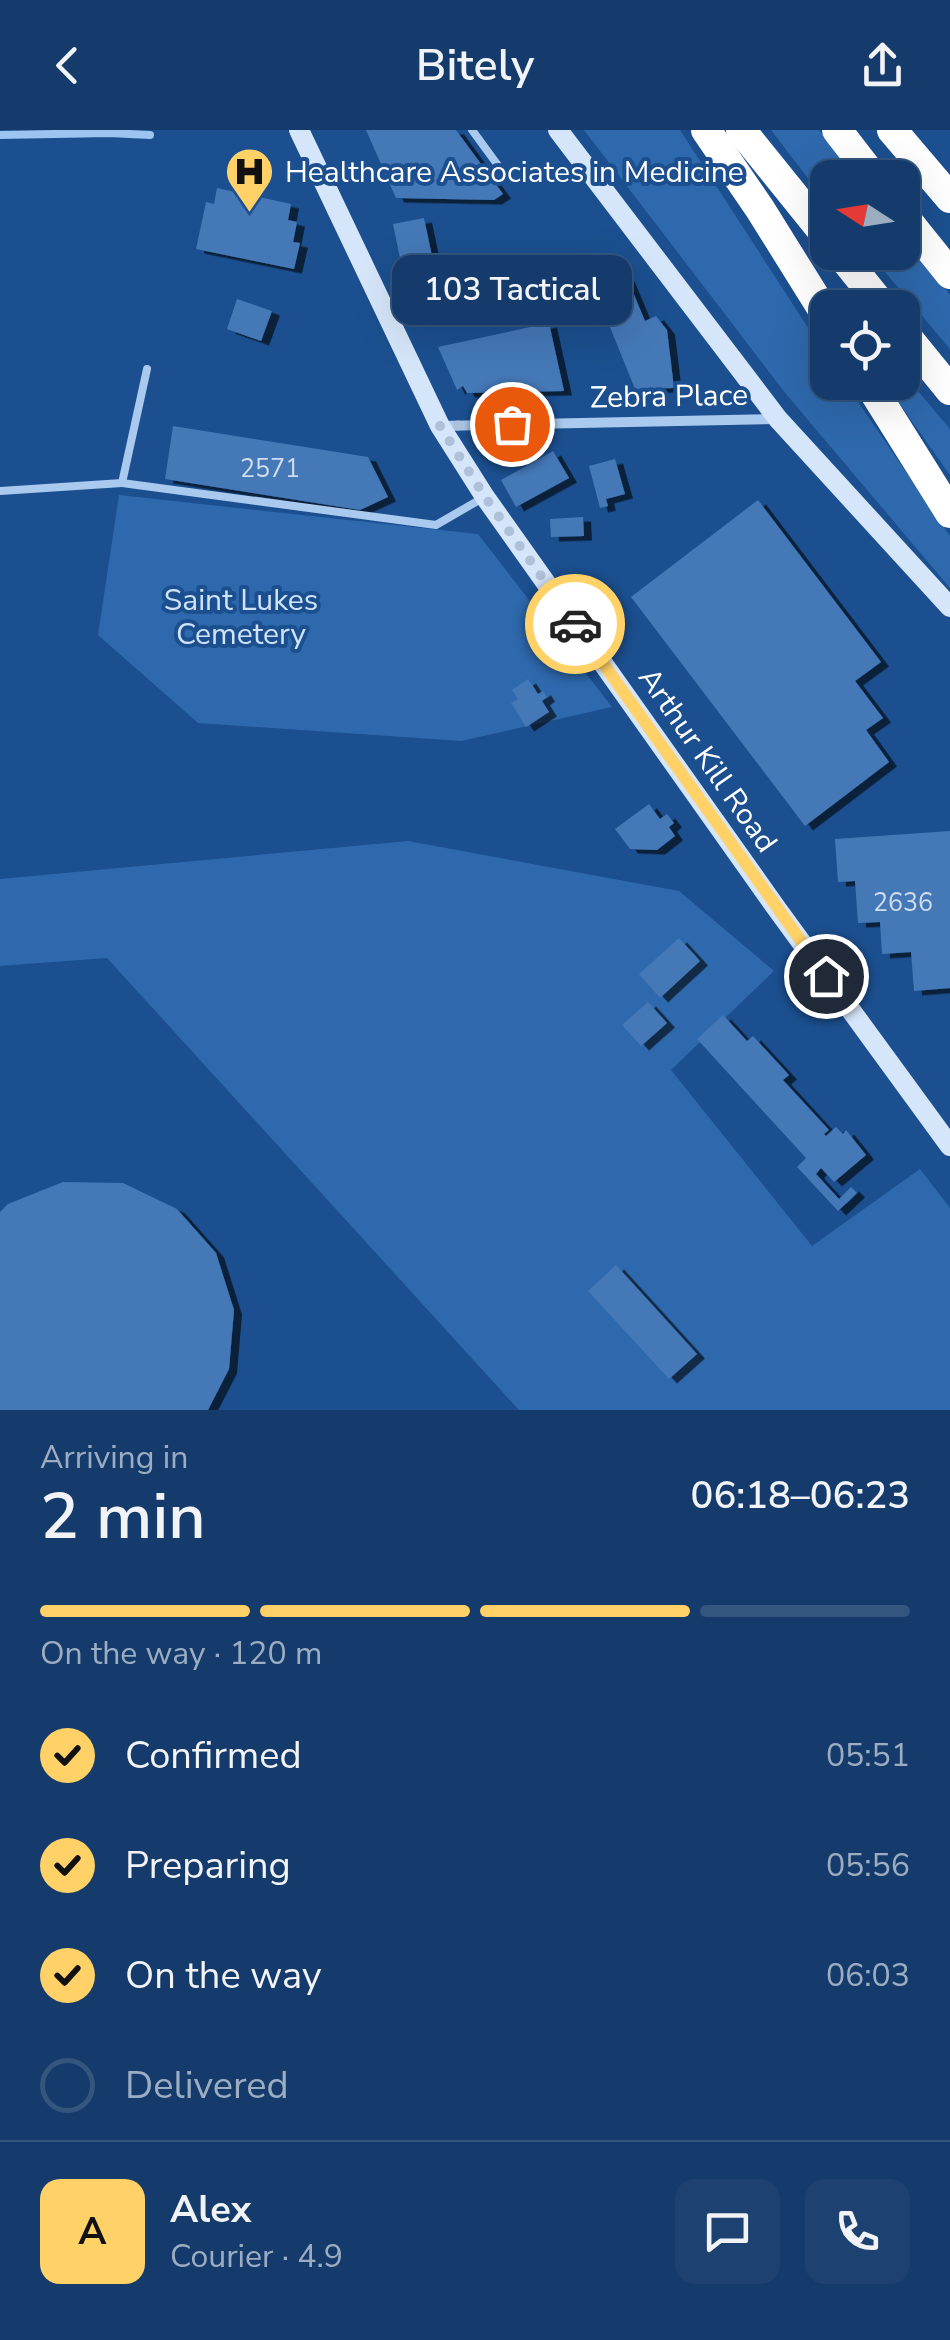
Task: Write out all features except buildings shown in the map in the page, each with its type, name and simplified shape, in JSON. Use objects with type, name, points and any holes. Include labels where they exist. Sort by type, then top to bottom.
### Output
[{"type":"highway","points":[[706,130],[811,290]]},
{"type":"highway","points":[[742,130],[810,215]]},
{"type":"highway","points":[[837,130],[860,160]]},
{"type":"highway","points":[[892,130],[950,198]]},
{"type":"highway","points":[[920,236],[950,274]]},
{"type":"highway","points":[[853,270],[870,290]]},
{"type":"highway","points":[[920,353],[950,390]]},
{"type":"highway","points":[[879,400],[950,513]]},
{"type":"street","name":"Arthur Kill Road","points":[[299,130],[440,426],[485,497],[950,1146]]},
{"type":"street","points":[[558,130],[778,420],[950,607]]},
{"type":"street","name":"Zebra Place","points":[[440,426],[778,420]]},
{"type":"lane","points":[[472,130],[504,175]]},
{"type":"lane","points":[[122,483],[147,369]]},
{"type":"lane","points":[[0,491],[122,483],[436,525],[485,497]]},
{"type":"green space","points":[[584,130],[680,130],[810,331],[810,400],[857,400],[950,536],[950,588],[786,394]]},
{"type":"green space","points":[[771,130],[819,130],[843,160],[810,160],[810,181]]},
{"type":"green space","points":[[920,257],[950,295],[950,349],[920,313],[920,290],[900,290],[883,270],[920,270]]},
{"type":"green space","points":[[920,393],[950,429],[950,475],[897,400],[920,400]]},
{"type":"green space","name":"Saint Lukes Cemetery","points":[[119,495],[478,534],[612,707],[461,741],[198,723],[98,635]]},
{"type":"green space","points":[[408,841],[679,891],[774,971],[671,1070],[812,1246],[920,1169],[950,1208],[950,1410],[519,1410],[107,958],[0,966],[0,879]]},
{"type":"waterway","points":[[0,135],[150,135]]},
{"type":"way so far","points":[[512,424],[440,426],[575,624]]},
{"type":"place","name":"Healthcare Associates in Medicine","points":[[250,214]]},
{"type":"place","name":"103 Tactical","points":[[512,424]]},
{"type":"route","points":[[575,624],[826,976]]}]
